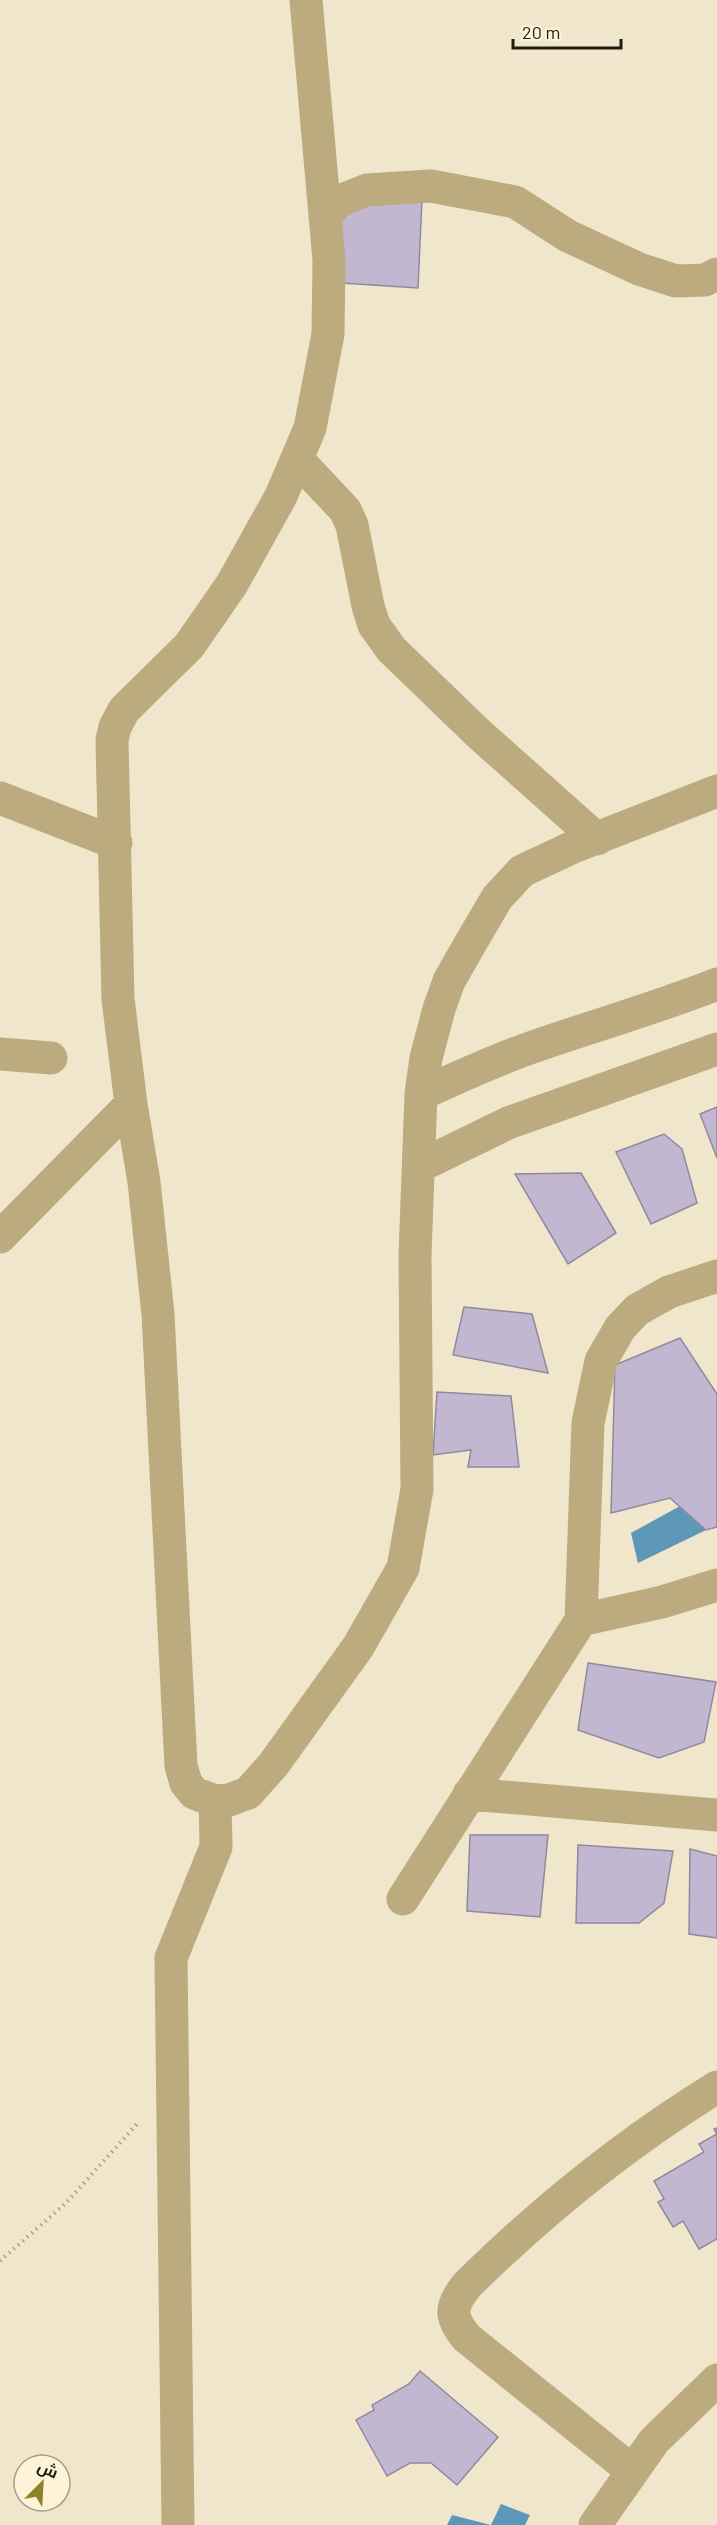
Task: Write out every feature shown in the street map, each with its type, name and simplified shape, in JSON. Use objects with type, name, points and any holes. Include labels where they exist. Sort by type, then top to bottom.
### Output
[{"type":"street","points":[[306,0],[329,260],[328,334],[310,428],[261,534],[212,616],[189,646],[124,710],[115,727],[111,759],[116,843],[118,999],[131,1104],[144,1182],[158,1314],[181,1766],[186,1783],[194,1793],[215,1801],[229,1800],[248,1793],[273,1765],[358,1647],[403,1568],[417,1489],[415,1255],[421,1094],[426,1058],[449,981],[497,898],[522,871],[717,791]]},
{"type":"street","points":[[325,217],[339,201],[367,190],[431,186],[515,202],[568,237],[639,269],[676,281],[705,280],[717,274]]},
{"type":"street","points":[[297,459],[345,510],[352,525],[362,582],[374,625],[392,649],[478,733],[597,839]]},
{"type":"street","points":[[0,798],[116,843]]},
{"type":"street","points":[[421,1094],[520,1052],[672,1002],[717,984]]},
{"type":"street","points":[[420,1166],[508,1122],[717,1049]]},
{"type":"street","points":[[0,1054],[51,1058]]},
{"type":"street","points":[[0,1237],[131,1104]]},
{"type":"street","points":[[403,1899],[581,1620],[588,1423],[601,1361],[620,1328],[637,1310],[669,1292],[717,1276]]},
{"type":"street","points":[[581,1620],[662,1602],[717,1585]]},
{"type":"street","points":[[469,1794],[717,1815]]},
{"type":"street","points":[[178,2525],[171,1958],[216,1847],[215,1801]]},
{"type":"street","points":[[632,2470],[467,2338],[456,2325],[453,2310],[458,2296],[467,2285],[539,2217],[624,2151],[717,2087]]},
{"type":"street","points":[[595,2525],[654,2441],[717,2380]]},
{"type":"path","points":[[0,2261],[66,2203],[130,2129],[174,2097]]},
{"type":"water","points":[[680,1506],[706,1530],[638,1563],[631,1533]]},
{"type":"water","points":[[501,2504],[530,2515],[525,2525],[491,2525]]},
{"type":"water","points":[[452,2515],[491,2525],[447,2525]]},
{"type":"building","points":[[422,199],[418,288],[342,283],[341,203]]},
{"type":"building","points":[[717,1107],[717,1158],[700,1114]]},
{"type":"building","points":[[664,1134],[682,1149],[697,1203],[651,1224],[616,1152]]},
{"type":"building","points":[[581,1173],[616,1233],[568,1264],[515,1174]]},
{"type":"building","points":[[464,1307],[532,1314],[548,1373],[453,1355]]},
{"type":"building","points":[[680,1338],[717,1394],[717,1527],[706,1530],[670,1498],[611,1513],[615,1365]]},
{"type":"building","points":[[437,1392],[511,1396],[519,1467],[468,1467],[471,1450],[433,1455]]},
{"type":"building","points":[[588,1663],[716,1682],[704,1742],[659,1758],[578,1730]]},
{"type":"building","points":[[470,1835],[548,1835],[540,1917],[467,1911]]},
{"type":"building","points":[[578,1845],[673,1851],[664,1903],[639,1923],[576,1923]]},
{"type":"building","points":[[690,1849],[717,1856],[717,1938],[689,1934]]},
{"type":"building","points":[[717,2134],[717,2239],[699,2249],[683,2221],[673,2227],[658,2202],[664,2199],[654,2181],[704,2152],[699,2144]]},
{"type":"building","points":[[420,2371],[498,2437],[457,2485],[431,2463],[410,2463],[387,2476],[356,2420],[374,2410],[372,2405],[409,2384]]}]
